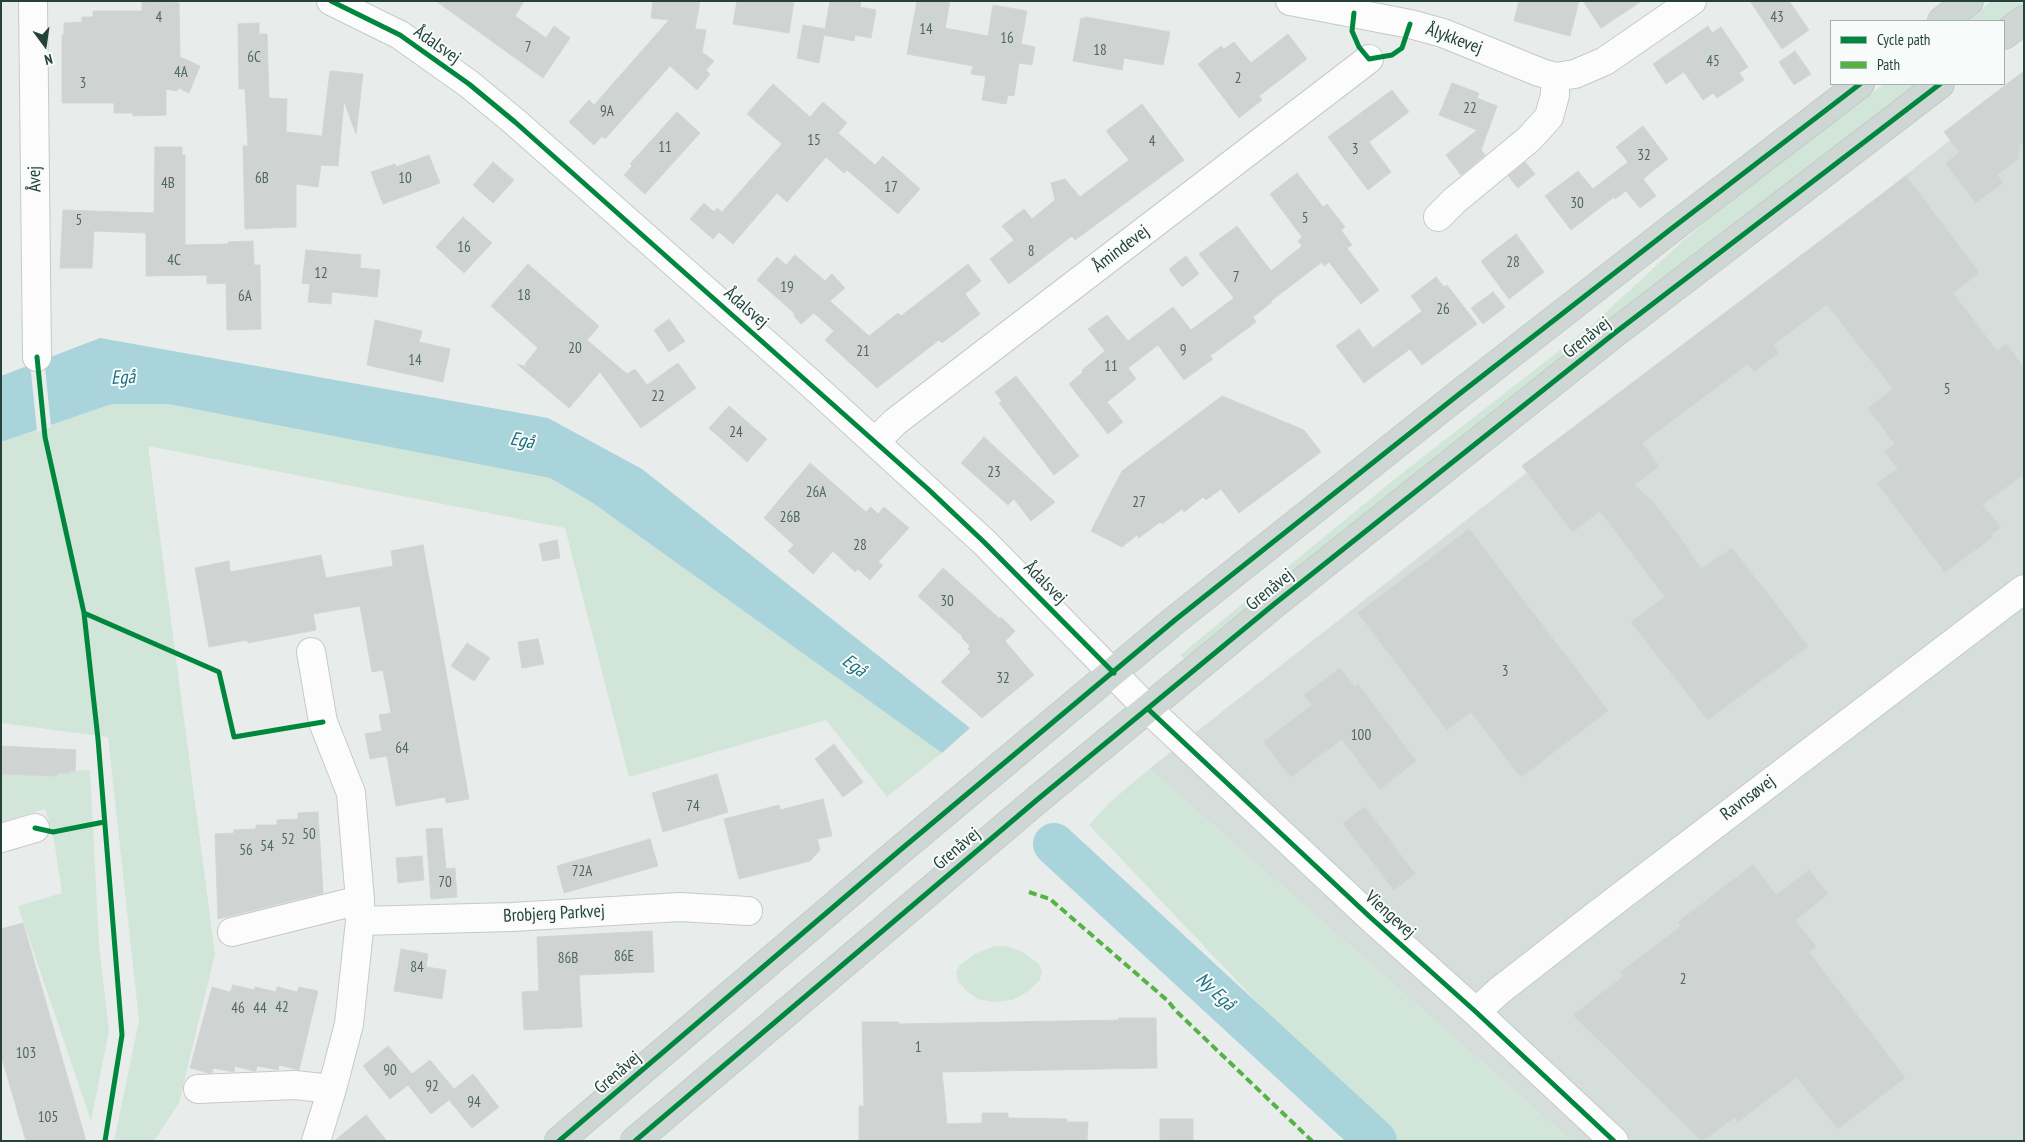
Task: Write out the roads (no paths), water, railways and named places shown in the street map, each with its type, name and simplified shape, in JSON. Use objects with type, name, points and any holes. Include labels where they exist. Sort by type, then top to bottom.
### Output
[{"type":"main road","points":[[1943,20],[1969,1]]},
{"type":"main road","points":[[2005,34],[2024,20]]},
{"type":"main road","name":"Grenåvej","points":[[560,1141],[1003,763],[1114,673],[1175,620],[1466,389],[1859,85]]},
{"type":"main road","name":"Grenåvej","points":[[635,1141],[1007,824],[1420,486],[1724,248],[1939,85]]},
{"type":"street","name":"Åvej","points":[[33,1],[37,357]]},
{"type":"street","name":"Ådalsvej","points":[[331,1],[400,35],[469,84],[527,133],[875,442],[984,542],[1148,709]]},
{"type":"street","name":"Ålykkevej","points":[[1290,1],[1410,24],[1443,33],[1555,77]]},
{"type":"street","points":[[1438,217],[1454,201],[1529,139],[1549,117],[1554,95],[1555,77],[1575,74],[1605,61],[1692,1]]},
{"type":"street","name":"Åmindevej","points":[[875,442],[895,422],[1369,59]]},
{"type":"street","name":"Ravnsøvej","points":[[1476,1012],[1499,991],[1599,912],[2024,589]]},
{"type":"street","points":[[310,652],[323,722],[351,792],[360,911],[349,1024],[316,1141]]},
{"type":"street","name":"Viengevej","points":[[1148,709],[1370,917],[1476,1012],[1614,1141]]},
{"type":"street","points":[[1,838],[35,828]]},
{"type":"street","name":"Brobjerg Parkvej","points":[[232,932],[360,911],[512,917],[680,907],[748,910]]},
{"type":"street","points":[[198,1089],[295,1085],[332,1089]]},
{"type":"water","name":"Egå","points":[[100,338],[548,418],[642,469],[970,728],[942,753],[593,503],[550,478],[168,404],[112,404],[1,442],[1,376]]},
{"type":"waterway","name":"Ny Egå","points":[[1054,844],[1376,1141]]}]
